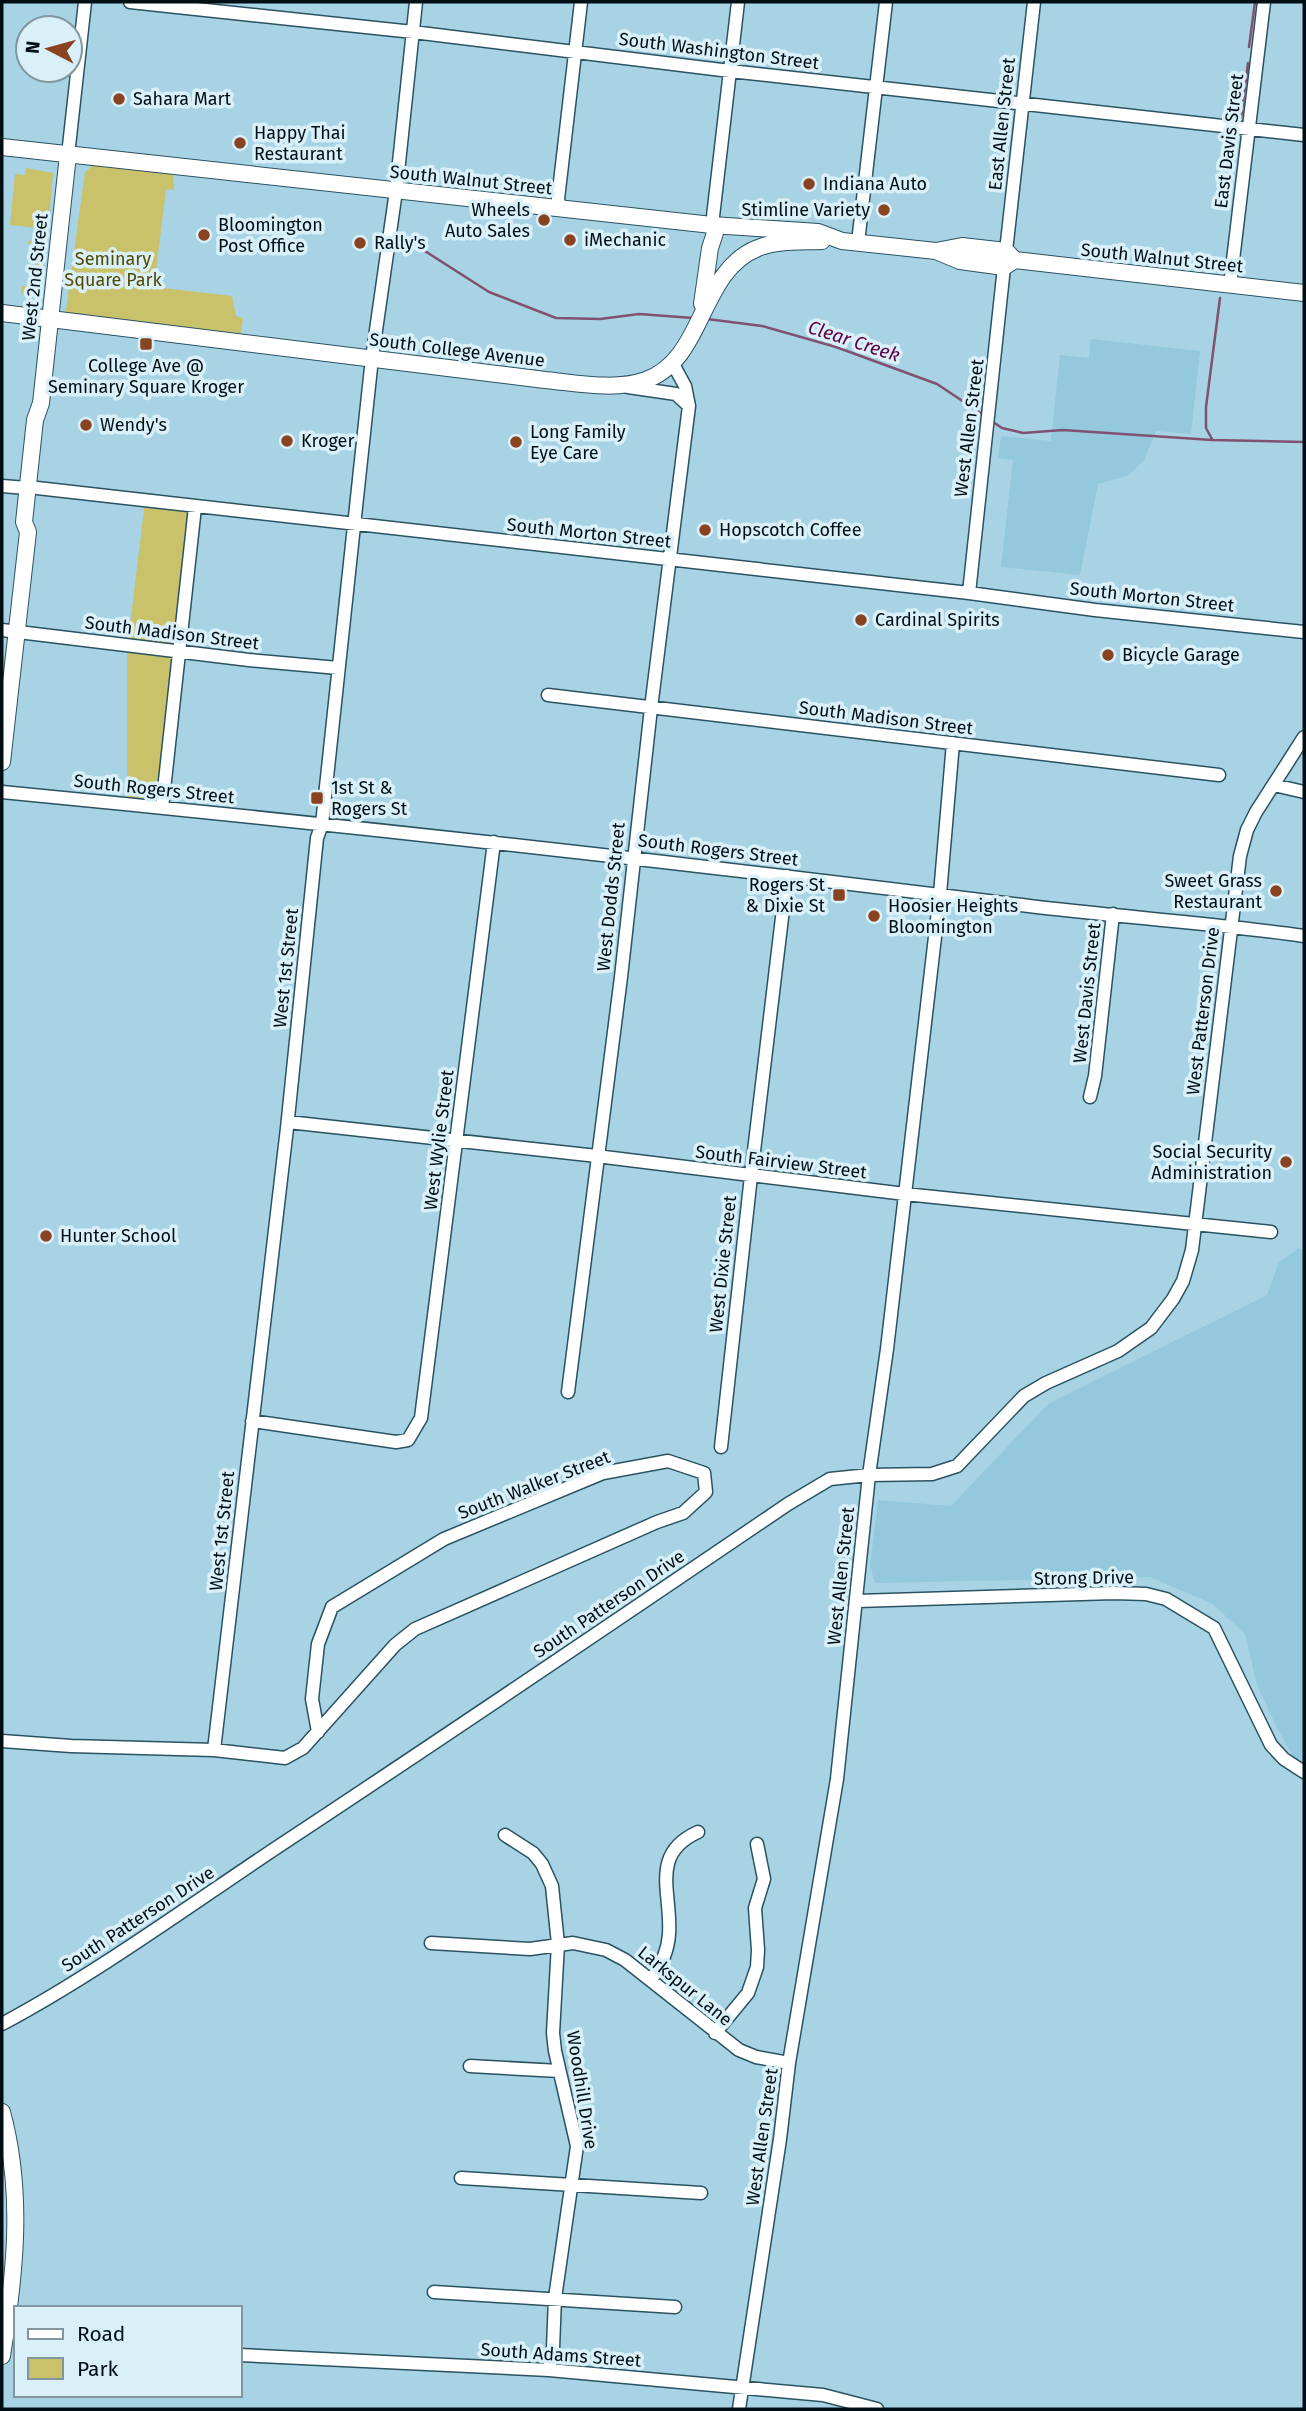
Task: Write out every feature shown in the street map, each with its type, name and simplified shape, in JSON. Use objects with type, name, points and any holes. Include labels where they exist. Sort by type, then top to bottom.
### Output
[{"type":"main road","name":"South Walnut Street","points":[[2,147],[706,224],[818,232],[850,241],[936,251],[960,261],[1008,259],[1304,293]]},
{"type":"main road","name":"West 2nd Street","points":[[2,762],[9,631],[28,532],[33,524],[32,488],[45,421],[41,403],[68,155]]},
{"type":"main road","points":[[706,224],[715,233],[709,248],[707,296]]},
{"type":"main road","points":[[707,296],[728,270],[757,248],[775,243],[850,241]]},
{"type":"main road","name":"South College Avenue","points":[[2,313],[545,380],[615,386],[646,380],[673,364],[693,331],[707,296]]},
{"type":"main road","points":[[2,2112],[14,2172],[16,2227],[6,2346]]},
{"type":"street","points":[[68,155],[85,2]]},
{"type":"street","name":"South Washington Street","points":[[130,2],[1304,135]]},
{"type":"street","name":"West 1st Street","points":[[214,1750],[288,1122],[317,838],[322,824],[372,358],[396,191],[416,2]]},
{"type":"street","points":[[560,208],[558,199],[581,2]]},
{"type":"street","points":[[706,224],[738,2]]},
{"type":"street","points":[[850,241],[876,88],[886,2]]},
{"type":"street","name":"East Allen Street","points":[[1008,259],[1034,2]]},
{"type":"street","name":"East Davis Street","points":[[1230,285],[1264,2]]},
{"type":"street","name":"West Allen Street","points":[[969,593],[1008,259]]},
{"type":"street","name":"West Dodds Street","points":[[568,1392],[689,406],[685,386],[673,364]]},
{"type":"street","points":[[615,386],[676,394],[689,406]]},
{"type":"street","name":"South Morton Street","points":[[2,485],[1304,632]]},
{"type":"street","points":[[162,808],[195,507]]},
{"type":"street","name":"South Madison Street","points":[[9,631],[338,668]]},
{"type":"street","name":"South Madison Street","points":[[548,695],[1219,775]]},
{"type":"street","name":"West Patterson Drive","points":[[1195,1223],[1240,856],[1247,830],[1304,737]]},
{"type":"street","name":"West Allen Street","points":[[739,2409],[789,2063],[837,1779],[869,1475],[887,1349],[940,894],[953,743]]},
{"type":"street","points":[[1274,785],[1304,792]]},
{"type":"street","name":"South Rogers Street","points":[[2,792],[494,842],[1113,914],[1231,925],[1304,936]]},
{"type":"street","name":"West Wylie Street","points":[[252,1421],[396,1442],[408,1440],[421,1418],[494,842]]},
{"type":"street","name":"West Dixie Street","points":[[721,1447],[787,876]]},
{"type":"street","name":"West Davis Street","points":[[1090,1097],[1095,1076],[1113,914]]},
{"type":"street","name":"South Fairview Street","points":[[288,1122],[905,1194],[1271,1232]]},
{"type":"street","name":"South Patterson Drive","points":[[2,2024],[38,2005],[178,1914],[788,1504],[830,1479],[932,1474],[957,1466],[1024,1396],[1046,1383],[1118,1351],[1151,1328],[1183,1281],[1192,1250],[1195,1223]]},
{"type":"street","name":"South Walker Street","points":[[2,1741],[214,1750],[285,1758],[303,1748],[318,1732],[395,1645],[415,1629],[683,1513],[706,1492],[704,1473],[668,1461],[603,1473],[444,1539],[332,1606],[318,1643],[312,1699],[318,1732]]},
{"type":"street","name":"Strong Drive","points":[[857,1601],[1114,1593],[1146,1594],[1166,1600],[1214,1628],[1267,1738],[1284,1759],[1304,1772]]},
{"type":"street","points":[[650,1980],[660,1967],[669,1936],[666,1877],[668,1861],[678,1844],[698,1832]]},
{"type":"street","name":"Woodhill Drive","points":[[505,1835],[533,1853],[547,1873],[555,1900],[558,1944],[553,2033],[577,2146],[555,2298],[553,2348],[549,2370]]},
{"type":"street","points":[[715,2033],[748,1993],[755,1974],[758,1950],[755,1908],[764,1878],[757,1844]]},
{"type":"street","name":"Larkspur Lane","points":[[430,1943],[530,1950],[558,1944],[586,1945],[606,1950],[625,1960],[740,2050],[756,2057],[789,2063]]},
{"type":"street","points":[[470,2066],[559,2071]]},
{"type":"street","points":[[461,2178],[701,2193]]},
{"type":"street","points":[[434,2292],[675,2307]]},
{"type":"street","name":"South Adams Street","points":[[242,2355],[549,2370],[741,2386],[823,2395],[877,2409]]},
{"type":"shaded area","points":[[1091,339],[1200,351],[1191,434],[1156,431],[1144,460],[1129,475],[1098,484],[1080,575],[1001,567],[1013,460],[998,458],[1001,436],[1051,441],[1060,355],[1089,358]]},
{"type":"shaded area","points":[[1299,1248],[1304,1251],[1304,1761],[1293,1756],[1257,1685],[1245,1634],[1213,1604],[1150,1577],[875,1583],[870,1566],[878,1500],[951,1506],[1048,1404],[1267,1295],[1279,1262]]},
{"type":"green space","name":"Seminary Square Park","points":[[95,164],[173,174],[174,190],[166,189],[154,287],[232,296],[236,316],[243,318],[241,333],[65,317],[85,172]]},
{"type":"green space","points":[[26,168],[53,173],[48,229],[10,225],[15,174],[25,175]]},
{"type":"green space","points":[[35,236],[47,237],[40,295],[21,293],[22,286],[32,286],[36,277],[35,261],[31,260],[33,245],[27,243]]},
{"type":"green space","points":[[146,493],[196,499],[162,804],[127,801],[127,650]]},
{"type":"waterway","points":[[1249,47],[1255,2]]},
{"type":"waterway","points":[[1241,118],[1248,63]]},
{"type":"waterway","name":"Clear Creek","points":[[403,237],[489,292],[556,318],[600,319],[639,314],[693,318]]},
{"type":"waterway","points":[[1212,439],[1206,428],[1206,407],[1220,298]]},
{"type":"waterway","name":"Clear Creek","points":[[707,319],[762,326],[836,347],[937,384],[985,416]]},
{"type":"waterway","name":"Clear Creek","points":[[993,422],[1002,428],[1023,433],[1063,430],[1212,440],[1304,442]]},
{"type":"place","name":"Sahara Mart","points":[[119,99]]},
{"type":"place","name":"Happy Thai Restaurant","points":[[240,143]]},
{"type":"place","name":"Indiana Auto","points":[[809,184]]},
{"type":"place","name":"Stimline Variety","points":[[884,210]]},
{"type":"place","name":"Wheels Auto Sales","points":[[544,220]]},
{"type":"place","name":"Bloomington Post Office","points":[[204,235]]},
{"type":"place","name":"iMechanic","points":[[570,240]]},
{"type":"place","name":"Rally's","points":[[360,243]]},
{"type":"place","name":"College Ave @ Seminary Square Kroger","points":[[146,344]]},
{"type":"place","name":"Wendy's","points":[[86,425]]},
{"type":"place","name":"Kroger","points":[[287,441]]},
{"type":"place","name":"Long Family Eye Care","points":[[516,442]]},
{"type":"place","name":"Hopscotch Coffee","points":[[705,530]]},
{"type":"place","name":"Cardinal Spirits","points":[[861,620]]},
{"type":"place","name":"Bicycle Garage","points":[[1108,655]]},
{"type":"place","name":"1st St & Rogers St","points":[[317,798]]},
{"type":"place","name":"Sweet Grass Restaurant","points":[[1276,891]]},
{"type":"place","name":"Rogers St & Dixie St","points":[[839,895]]},
{"type":"place","name":"Hoosier Heights Bloomington","points":[[874,916]]},
{"type":"place","name":"Social Security Administration","points":[[1286,1162]]},
{"type":"place","name":"Hunter School","points":[[46,1236]]}]
